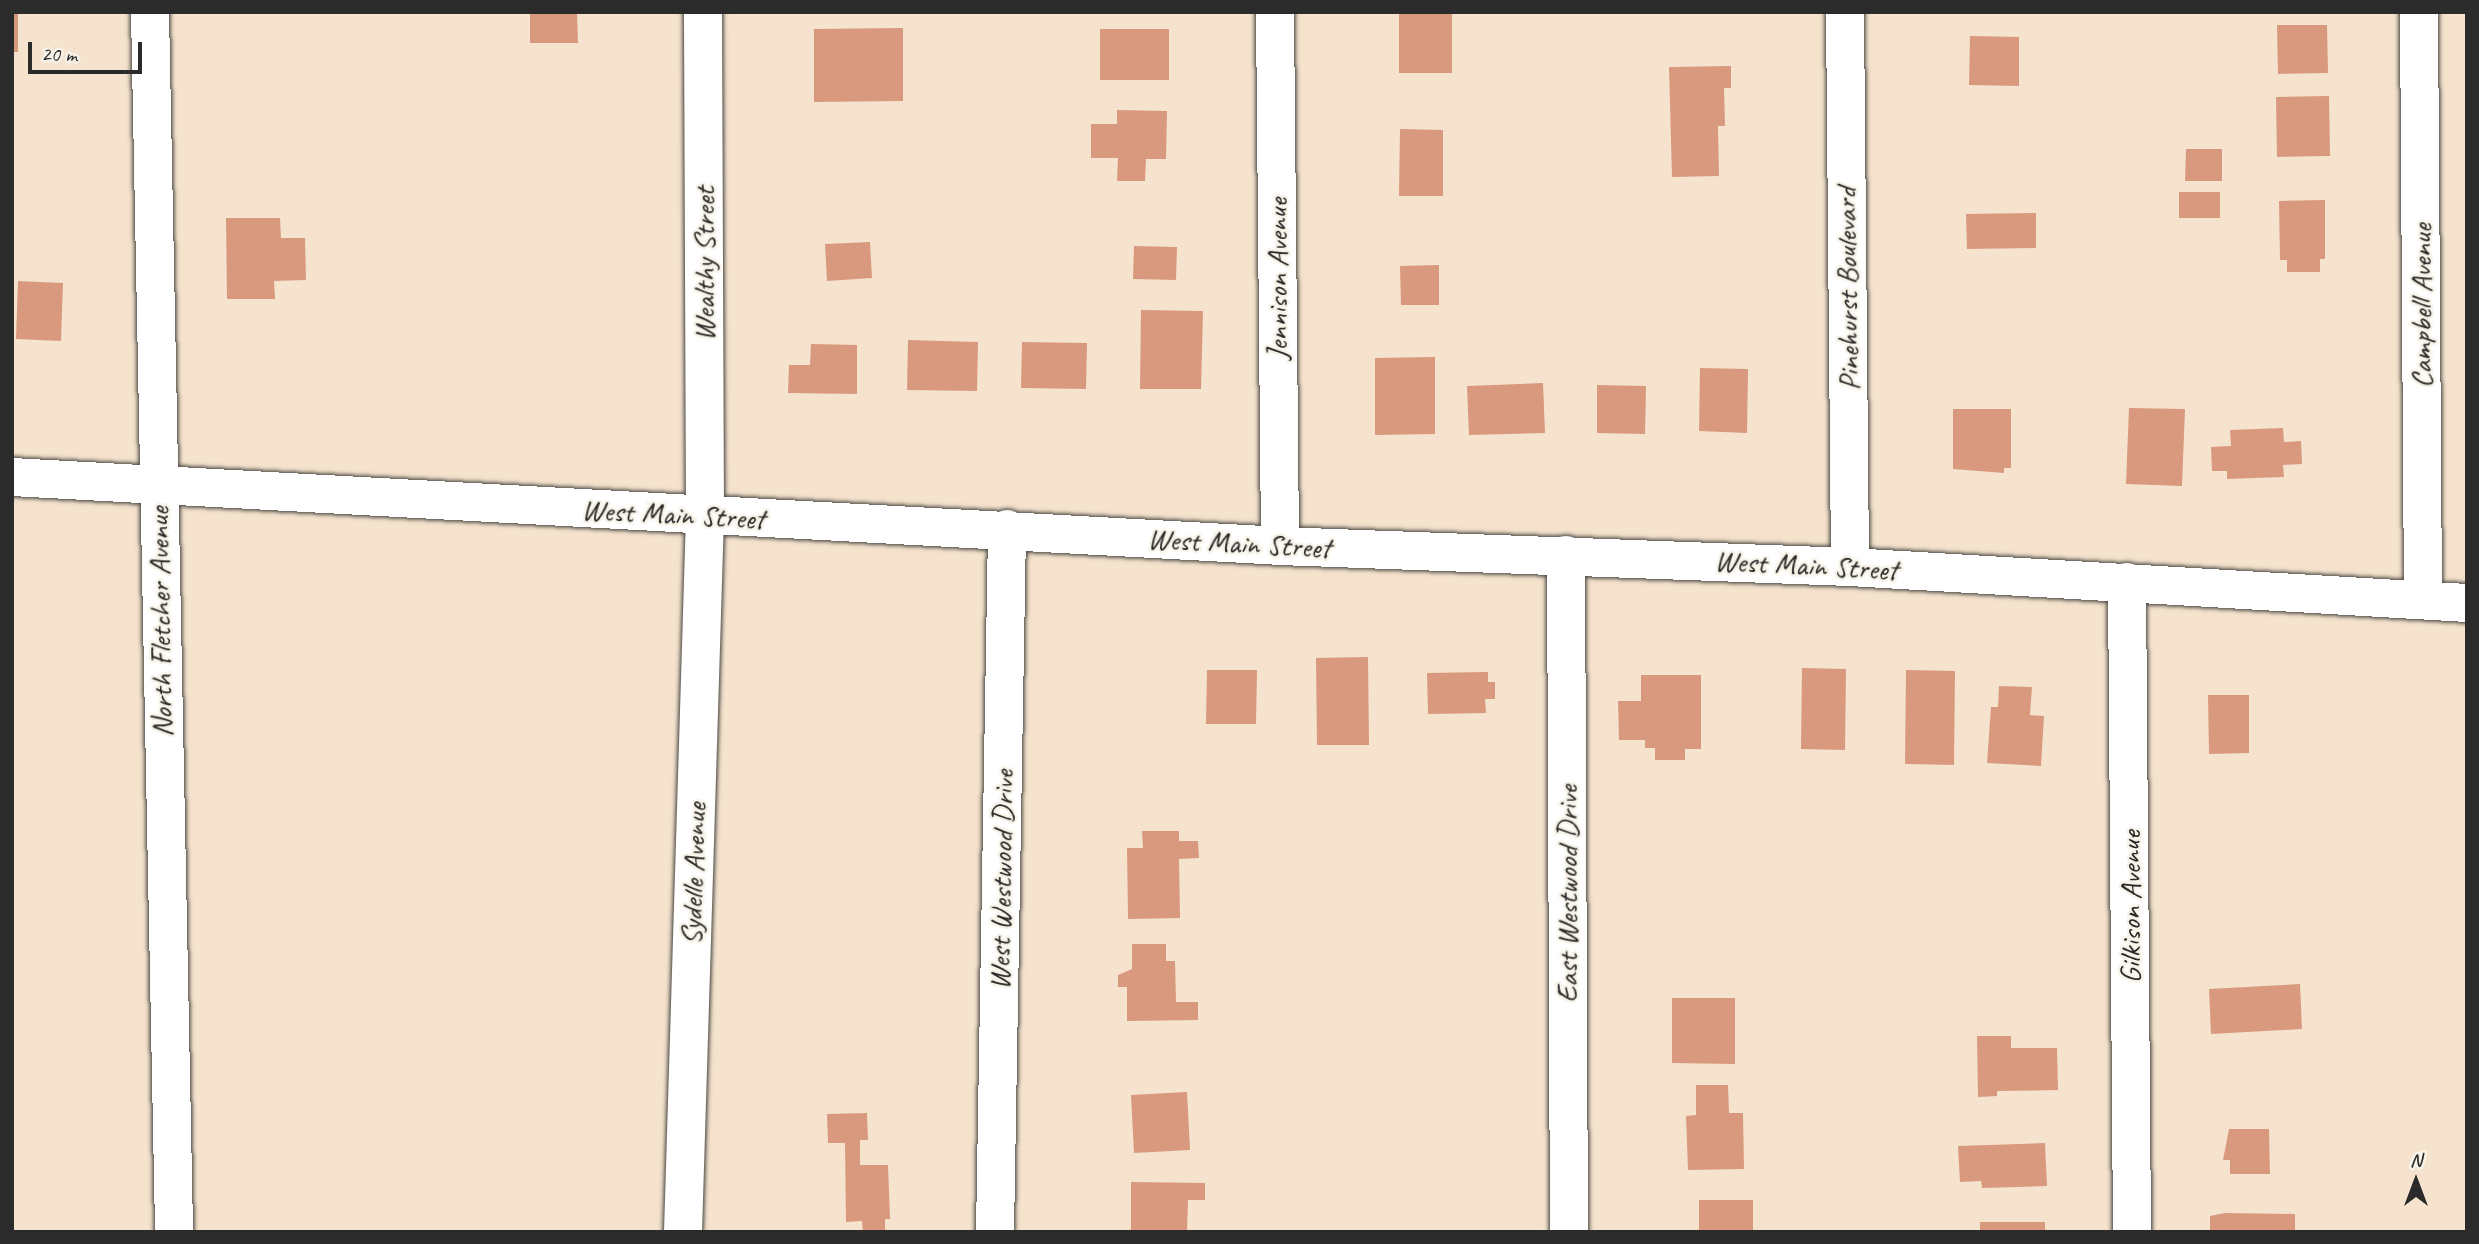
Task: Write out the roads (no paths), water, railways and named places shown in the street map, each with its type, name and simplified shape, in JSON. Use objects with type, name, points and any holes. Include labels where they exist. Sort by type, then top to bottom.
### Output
[{"type":"street","name":"North Fletcher Avenue","points":[[150,12],[174,1232]]},
{"type":"street","name":"Wealthy Street","points":[[703,12],[705,516]]},
{"type":"street","name":"Jennison Avenue","points":[[1275,12],[1280,547]]},
{"type":"street","name":"Pinehurst Boulevard","points":[[1845,12],[1850,567]]},
{"type":"street","name":"Campbell Avenue","points":[[2419,12],[2423,600]]},
{"type":"street","name":"West Main Street","points":[[12,477],[705,516],[1007,529],[1280,547],[1850,567],[2467,603]]},
{"type":"street","name":"Sydelle Avenue","points":[[683,1232],[705,516]]},
{"type":"street","name":"West Westwood Drive","points":[[995,1232],[1007,529]]},
{"type":"street","name":"East Westwood Drive","points":[[1566,555],[1569,1232]]},
{"type":"street","name":"Gilkison Avenue","points":[[2127,582],[2132,1232]]}]
